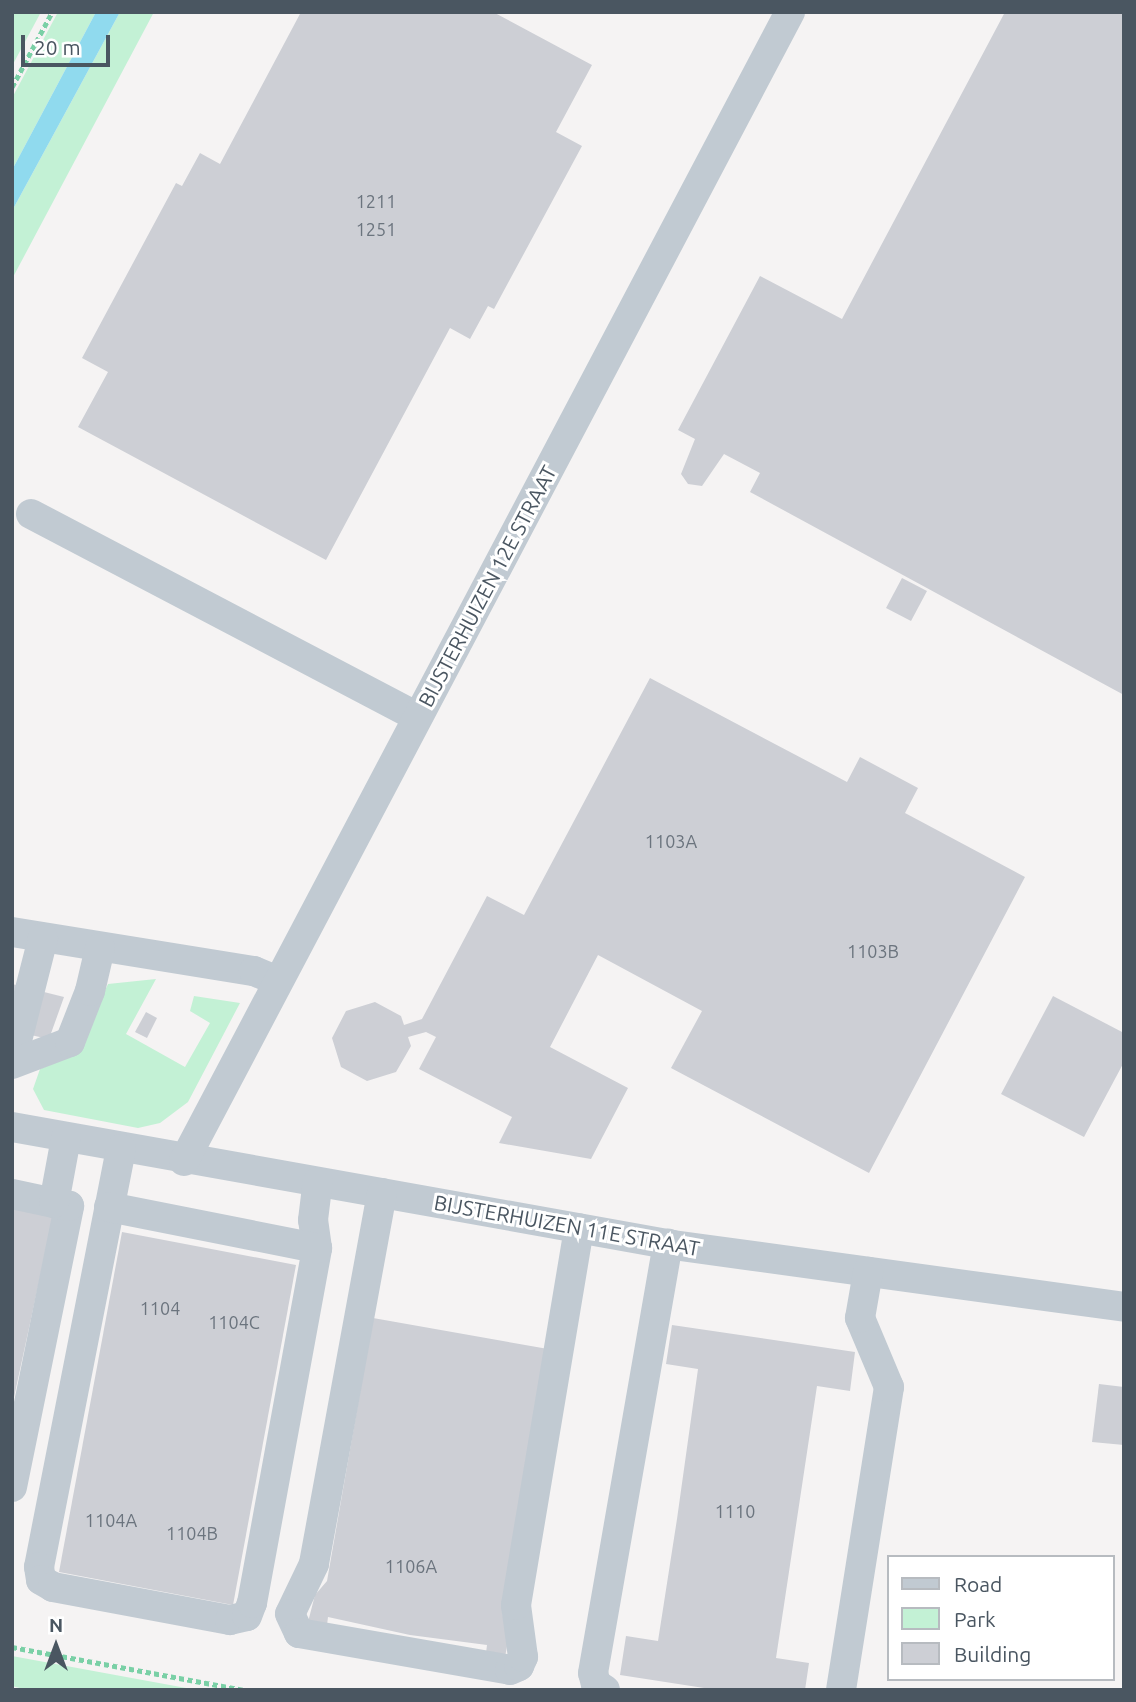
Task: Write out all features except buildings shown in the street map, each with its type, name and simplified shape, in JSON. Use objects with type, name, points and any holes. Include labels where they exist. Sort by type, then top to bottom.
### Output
[{"type":"street","name":"BIJSTERHUIZEN 12E STRAAT","points":[[184,1161],[790,12]]},
{"type":"street","points":[[31,514],[417,717]]},
{"type":"street","points":[[12,932],[254,971],[278,981]]},
{"type":"street","points":[[12,1062],[43,938]]},
{"type":"street","points":[[12,1062],[70,1042],[90,991],[100,948]]},
{"type":"street","name":"BIJSTERHUIZEN 11E STRAAT","points":[[12,1127],[184,1161],[668,1244],[1124,1307]]},
{"type":"street","points":[[54,1203],[66,1138]]},
{"type":"street","points":[[121,1149],[39,1567],[41,1580],[53,1587],[230,1620],[247,1616],[317,1248],[313,1220],[318,1182]]},
{"type":"street","points":[[382,1193],[314,1564],[290,1614],[299,1633],[510,1670],[519,1666],[523,1657],[516,1605],[579,1228]]},
{"type":"street","points":[[12,1194],[69,1206],[12,1487]]},
{"type":"street","points":[[109,1207],[317,1248]]},
{"type":"street","points":[[605,1690],[596,1684],[593,1673],[668,1244]]},
{"type":"street","points":[[841,1690],[889,1387],[860,1318],[868,1272]]},
{"type":"path","points":[[12,87],[52,12]]},
{"type":"path","points":[[12,1647],[244,1690]]},
{"type":"green space","points":[[12,12],[41,12],[12,66]]},
{"type":"green space","points":[[58,12],[96,12],[12,170],[12,98]]},
{"type":"green space","points":[[120,12],[154,12],[12,279],[12,211]]},
{"type":"green space","points":[[156,979],[126,1034],[185,1067],[210,1023],[190,1011],[194,996],[240,1003],[188,1102],[160,1123],[138,1128],[44,1110],[33,1089],[40,1069],[76,1054],[108,984]]},
{"type":"green space","points":[[12,1656],[197,1690],[27,1690],[12,1686]]},
{"type":"water","points":[[96,12],[120,12],[12,211],[12,170]]}]
